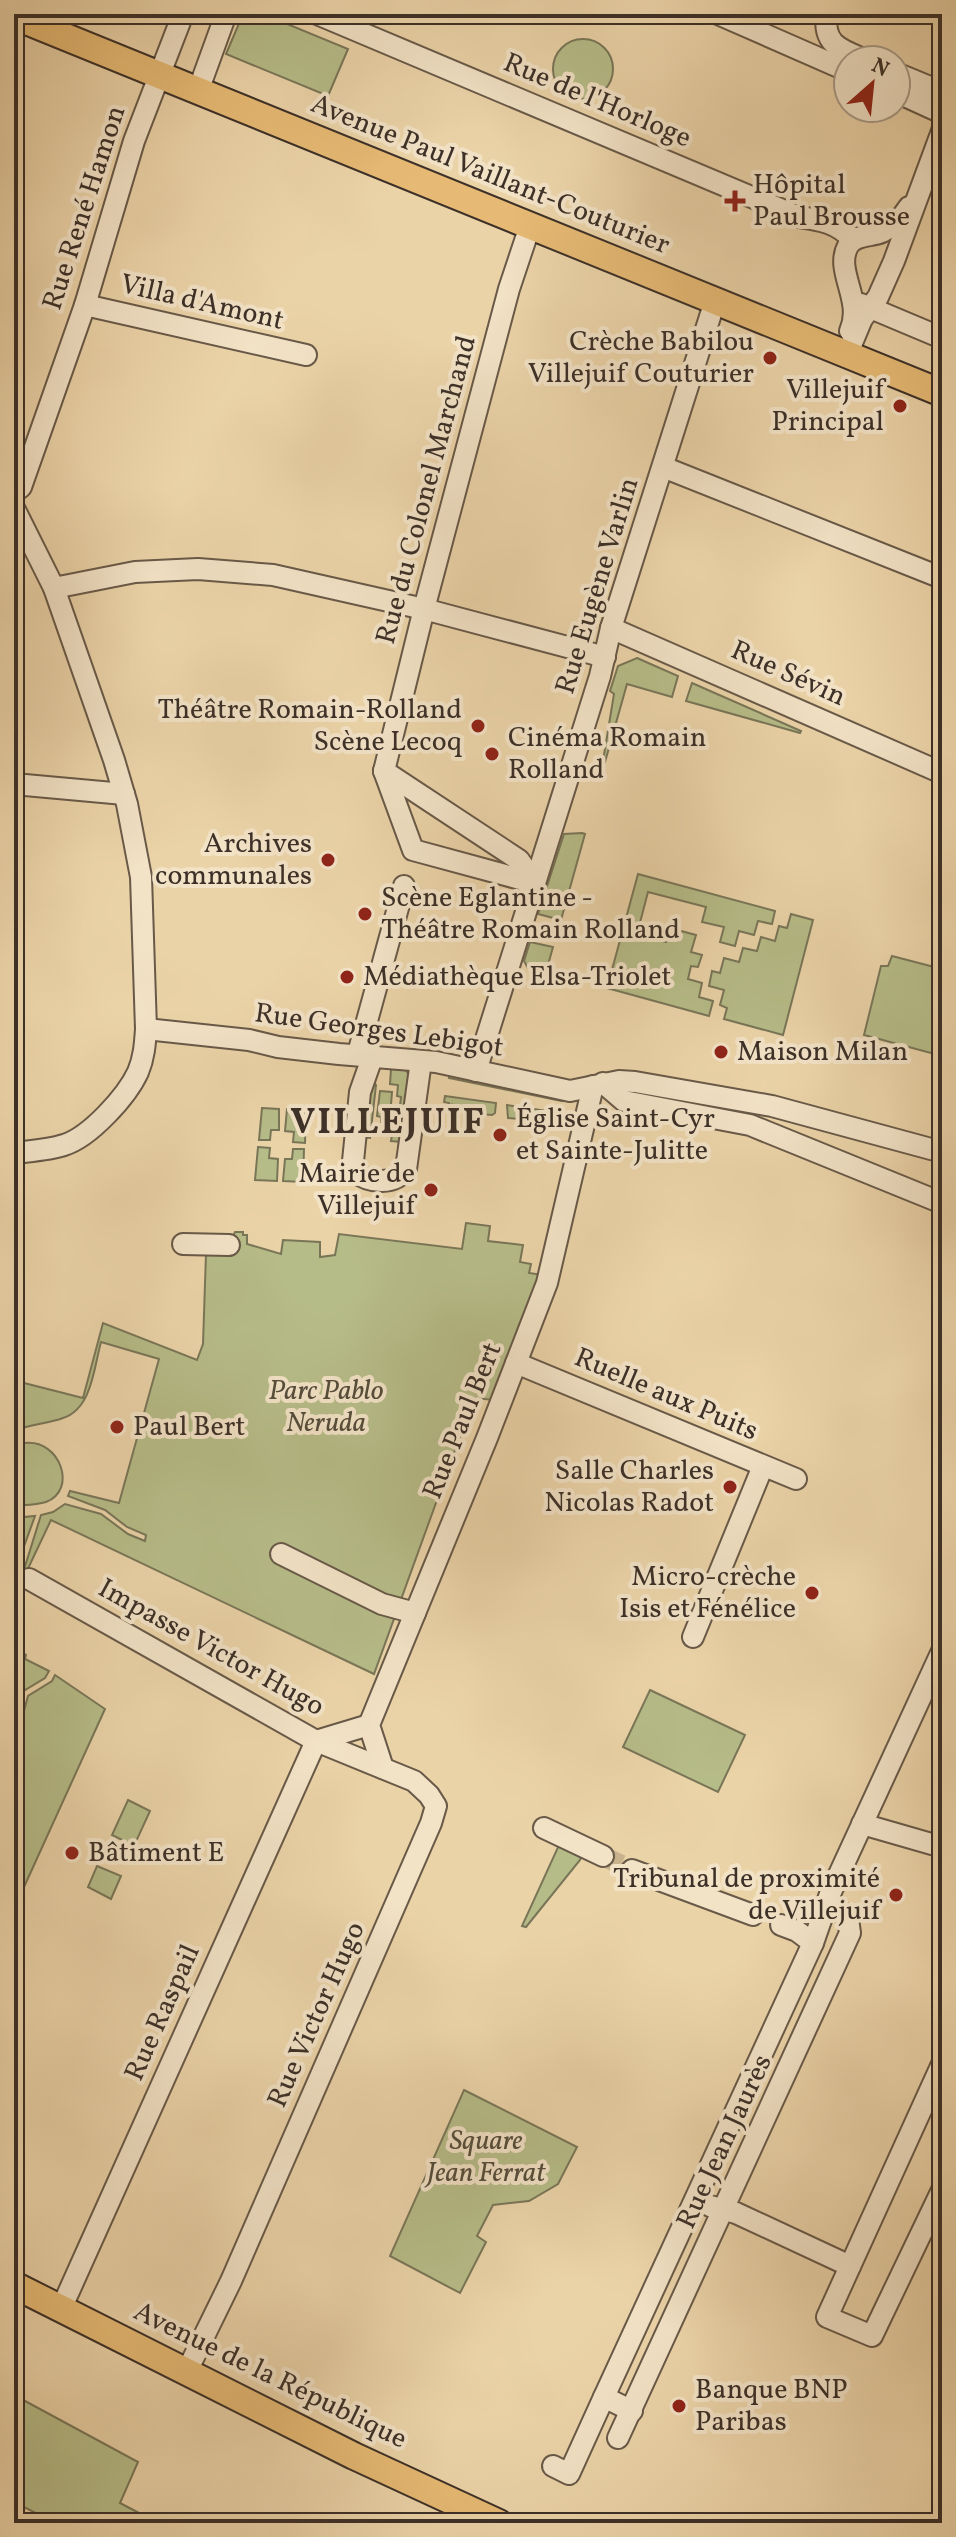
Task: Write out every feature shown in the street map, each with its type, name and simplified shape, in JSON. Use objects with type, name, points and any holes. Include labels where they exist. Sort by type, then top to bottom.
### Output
[{"type":"main road","name":"Avenue Paul Vaillant-Couturier","points":[[14,16],[59,23],[198,91],[942,393]]},
{"type":"main road","name":"Avenue de la République","points":[[14,2285],[354,2456],[499,2523]]},
{"type":"street","name":"Rue René Hamon","points":[[14,492],[21,487],[85,305],[134,141],[183,14]]},
{"type":"street","points":[[198,91],[226,14]]},
{"type":"street","name":"Rue de l'Horloge","points":[[317,14],[799,217],[839,227],[853,240]]},
{"type":"street","points":[[718,14],[832,64]]},
{"type":"street","points":[[827,14],[825,27],[834,44]]},
{"type":"street","points":[[912,80],[942,92]]},
{"type":"street","points":[[912,99],[942,113]]},
{"type":"street","points":[[862,305],[878,297],[942,131]]},
{"type":"street","points":[[843,354],[862,319],[862,305],[844,258],[853,240],[878,234],[894,225],[907,210],[920,185]]},
{"type":"street","name":"Rue du Colonel Marchand","points":[[384,771],[509,289],[530,226]]},
{"type":"street","name":"Rue Eugène Varlin","points":[[476,1071],[715,301]]},
{"type":"street","name":"Villa d'Amont","points":[[85,305],[306,355]]},
{"type":"street","points":[[862,305],[942,338]]},
{"type":"street","points":[[663,467],[942,578]]},
{"type":"street","points":[[14,508],[54,588],[124,794],[141,877],[146,1029],[137,1076],[113,1107],[84,1135],[63,1146],[14,1153]]},
{"type":"street","points":[[54,588],[135,572],[198,569],[273,575],[424,609],[605,657]]},
{"type":"street","name":"Rue Sévin","points":[[611,628],[942,773]]},
{"type":"street","points":[[384,771],[412,854],[535,883]]},
{"type":"street","points":[[384,771],[519,860],[535,883]]},
{"type":"street","points":[[14,784],[124,794]]},
{"type":"street","points":[[404,886],[366,1052],[360,1092],[353,1161],[355,1172],[365,1179],[391,1181],[398,1179],[406,1169],[421,1061]]},
{"type":"street","name":"Rue Georges Lebigot","points":[[146,1029],[249,1040],[278,1047],[366,1052],[570,1091],[619,1081],[635,1082],[772,1106],[942,1152]]},
{"type":"street","points":[[598,1084],[624,1101],[750,1125],[942,1203]]},
{"type":"street","name":"Rue Paul Bert","points":[[369,1725],[516,1363],[554,1261],[598,1084]]},
{"type":"street","points":[[183,1244],[229,1245]]},
{"type":"street","name":"Ruelle aux Puits","points":[[516,1363],[796,1479]]},
{"type":"street","points":[[693,1637],[763,1466]]},
{"type":"street","points":[[281,1554],[382,1604],[415,1613]]},
{"type":"street","name":"Impasse Victor Hugo","points":[[29,1579],[316,1741],[369,1725]]},
{"type":"street","name":"Rue Jean Jaurès","points":[[561,2470],[604,2397],[692,2208],[942,1651]]},
{"type":"street","points":[[369,1725],[383,1768]]},
{"type":"street","name":"Rue Victor Hugo","points":[[187,2371],[231,2281],[436,1806],[414,1781],[316,1741]]},
{"type":"street","name":"Rue Raspail","points":[[61,2309],[316,1741]]},
{"type":"street","points":[[862,1824],[942,1847]]},
{"type":"street","points":[[544,1828],[603,1856]]},
{"type":"street","points":[[632,1870],[753,1915]]},
{"type":"street","name":"Rue Jean Jaurès","points":[[618,2438],[850,1933],[848,1919],[829,1900]]},
{"type":"street","points":[[781,1925],[797,1931],[813,1943]]},
{"type":"street","points":[[942,2064],[827,2317],[872,2336],[942,2190]]},
{"type":"street","points":[[715,2230],[697,2223],[692,2208],[724,2209],[850,2266]]},
{"type":"street","points":[[604,2397],[632,2411]]},
{"type":"green space","points":[[243,14],[263,14],[348,49],[328,96],[226,54]]},
{"type":"green space","points":[[583,39],[605,47],[613,69],[605,91],[583,99],[561,91],[553,69],[561,47]]},
{"type":"green space","points":[[637,658],[678,676],[672,697],[627,684],[605,762],[614,694],[610,691],[618,666]]},
{"type":"green space","points":[[692,683],[801,731],[686,701]]},
{"type":"green space","points":[[564,834],[585,834],[561,920],[538,914]]},
{"type":"green space","points":[[638,874],[775,911],[772,924],[758,921],[754,935],[739,931],[735,946],[720,942],[724,927],[702,922],[706,907],[648,892],[637,934],[666,942],[670,928],[696,935],[691,952],[702,955],[698,967],[691,966],[688,979],[702,983],[699,997],[713,1001],[709,1016],[607,988]]},
{"type":"green space","points":[[791,914],[813,920],[783,1035],[724,1019],[727,1008],[720,1005],[724,990],[709,986],[712,971],[720,973],[724,958],[739,962],[743,948],[757,951],[761,937],[775,941],[779,926],[787,928]]},
{"type":"green space","points":[[530,942],[553,947],[546,972],[528,968],[524,961]]},
{"type":"green space","points":[[892,956],[942,969],[942,1056],[864,1035],[881,966],[888,966]]},
{"type":"green space","points":[[391,1069],[406,1070],[410,1077],[402,1142],[391,1141],[392,1135],[397,1135],[398,1125],[394,1124],[396,1106],[400,1106],[401,1097],[397,1096],[398,1085],[390,1084]]},
{"type":"green space","points":[[451,1072],[563,1096],[562,1101],[449,1078]]},
{"type":"green space","points":[[372,1080],[376,1085],[370,1138],[360,1137]]},
{"type":"green space","points":[[380,1091],[392,1092],[390,1117],[386,1122],[381,1122],[381,1117],[377,1116]]},
{"type":"green space","points":[[445,1096],[496,1103],[495,1113],[454,1110],[452,1105],[450,1108],[449,1103],[444,1102]]},
{"type":"green space","points":[[507,1105],[560,1113],[567,1126],[533,1122],[533,1119],[522,1120],[520,1117],[508,1118]]},
{"type":"green space","points":[[262,1108],[279,1109],[279,1130],[271,1130],[270,1140],[259,1140]]},
{"type":"green space","points":[[287,1109],[306,1109],[305,1143],[293,1142],[294,1132],[285,1131]]},
{"type":"green space","points":[[258,1147],[270,1148],[269,1158],[278,1159],[277,1181],[255,1180]]},
{"type":"green space","points":[[293,1149],[304,1149],[303,1182],[283,1181],[285,1159],[292,1159]]},
{"type":"green space","name":"Parc Pablo Neruda","points":[[466,1223],[490,1226],[488,1241],[523,1245],[520,1262],[531,1264],[529,1273],[543,1275],[494,1400],[474,1398],[374,1674],[51,1520],[22,1576],[41,1515],[65,1504],[101,1514],[128,1534],[145,1541],[146,1535],[127,1527],[105,1510],[68,1496],[70,1491],[119,1503],[159,1359],[101,1342],[90,1386],[80,1406],[63,1418],[14,1431],[14,1400],[20,1382],[83,1398],[103,1323],[197,1360],[203,1344],[206,1254],[224,1254],[235,1232],[247,1235],[247,1244],[281,1254],[283,1240],[320,1242],[320,1257],[335,1255],[339,1234],[462,1249]]},
{"type":"green space","points":[[25,1443],[48,1449],[61,1466],[63,1477],[56,1496],[46,1502],[14,1506],[14,1447]]},
{"type":"green space","points":[[35,1516],[14,1574],[14,1518]]},
{"type":"green space","points":[[14,1647],[26,1655],[25,1659],[49,1671],[45,1678],[25,1690],[14,1670]]},
{"type":"green space","points":[[55,1675],[105,1709],[14,1909],[14,1748],[28,1696],[52,1681]]},
{"type":"green space","points":[[650,1690],[745,1735],[718,1792],[623,1747]]},
{"type":"green space","points":[[128,1800],[150,1811],[134,1846],[112,1835]]},
{"type":"green space","points":[[559,1845],[582,1855],[580,1860],[526,1927],[522,1926]]},
{"type":"green space","points":[[97,1866],[121,1876],[111,1899],[88,1887]]},
{"type":"green space","name":"Square Jean Ferrat","points":[[464,2090],[577,2147],[558,2184],[529,2201],[493,2205],[477,2236],[486,2242],[460,2293],[390,2256]]},
{"type":"green space","points":[[14,2395],[138,2462],[120,2503],[158,2523],[55,2523],[14,2502]]},
{"type":"tunnel","points":[[603,1856],[632,1870]]},
{"type":"place","name":"Hôpital Paul Brousse","points":[[735,201]]},
{"type":"place","name":"Crèche Babilou Villejuif Couturier","points":[[770,358]]},
{"type":"place","name":"Villejuif Principal","points":[[900,406]]},
{"type":"place","name":"Théâtre Romain-Rolland Scène Lecoq","points":[[478,726]]},
{"type":"place","name":"Cinéma Romain Rolland","points":[[492,754]]},
{"type":"place","name":"Archives communales","points":[[328,860]]},
{"type":"place","name":"Scène Eglantine - Théâtre Romain Rolland","points":[[365,914]]},
{"type":"place","name":"Médiathèque Elsa-Triolet","points":[[347,977]]},
{"type":"place","name":"Maison Milan","points":[[721,1052]]},
{"type":"place","name":"Église Saint-Cyr et Sainte-Julitte","points":[[500,1135]]},
{"type":"place","name":"Mairie de Villejuif","points":[[431,1190]]},
{"type":"place","name":"Paul Bert","points":[[117,1427]]},
{"type":"place","name":"Salle Charles Nicolas Radot","points":[[730,1487]]},
{"type":"place","name":"Micro-crèche Isis et Fénélice","points":[[812,1593]]},
{"type":"place","name":"Bâtiment E","points":[[72,1853]]},
{"type":"place","name":"Tribunal de proximité de Villejuif","points":[[896,1895]]},
{"type":"place","name":"Banque BNP Paribas","points":[[679,2406]]},
{"type":"district","name":"VILLEJUIF","points":[[388,1124]]}]
